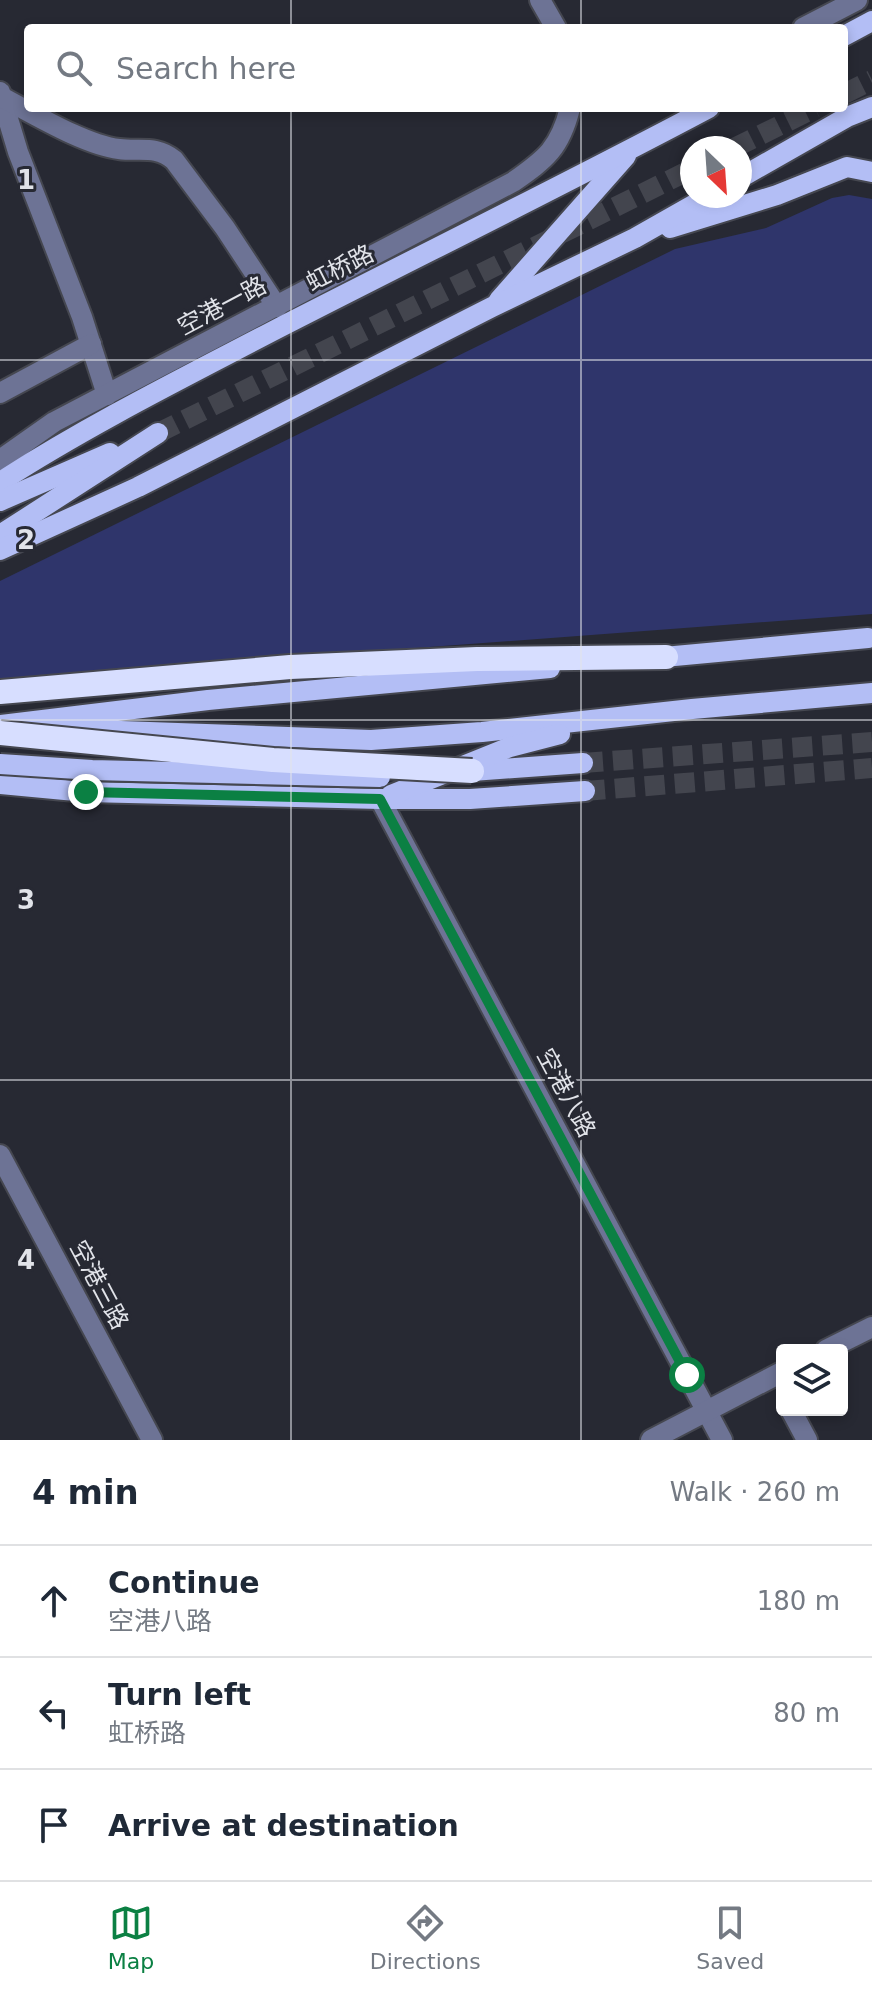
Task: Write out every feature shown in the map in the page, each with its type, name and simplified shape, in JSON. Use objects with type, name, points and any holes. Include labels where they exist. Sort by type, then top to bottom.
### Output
[{"type":"highway","points":[[0,692],[290,667],[477,659],[666,657]]},
{"type":"highway","points":[[0,733],[273,760],[472,771]]},
{"type":"main road","points":[[848,34],[872,21]]},
{"type":"main road","points":[[752,171],[847,117],[872,107]]},
{"type":"main road","name":"虹桥路","points":[[0,482],[102,420],[701,112]]},
{"type":"main road","points":[[492,307],[634,147]]},
{"type":"main road","points":[[635,238],[777,195],[847,167],[872,172]]},
{"type":"main road","points":[[0,550],[138,487],[635,238],[688,208]]},
{"type":"main road","points":[[0,501],[158,433],[0,535]]},
{"type":"main road","points":[[0,725],[208,700],[868,638]]},
{"type":"main road","points":[[0,725],[371,740],[482,732],[872,693]]},
{"type":"main road","points":[[380,799],[510,747],[634,715]]},
{"type":"main road","points":[[0,764],[92,770],[366,777],[583,763]]},
{"type":"main road","points":[[0,784],[86,792],[380,799],[470,799],[585,791]]},
{"type":"street","points":[[540,0],[554,24]]},
{"type":"street","points":[[811,24],[857,0]]},
{"type":"street","points":[[1,95],[24,106]]},
{"type":"street","points":[[1,95],[18,152],[91,344],[107,395]]},
{"type":"street","points":[[35,112],[99,144],[166,153],[225,228],[277,307]]},
{"type":"street","name":"空港一路","points":[[0,460],[54,422],[513,182],[544,161],[565,131],[569,112]]},
{"type":"street","points":[[0,393],[91,344]]},
{"type":"street","name":"空港八路","points":[[380,799],[722,1440]]},
{"type":"street","name":"空港三路","points":[[0,1155],[152,1440]]},
{"type":"street","points":[[838,1344],[872,1327]]},
{"type":"street","points":[[651,1440],[707,1410],[776,1381]]},
{"type":"street","points":[[794,1416],[807,1440]]},
{"type":"shaded area","points":[[849,195],[872,199],[872,614],[0,679],[0,581],[675,249],[766,228],[832,198]]},
{"type":"tunnel","points":[[848,92],[872,80]]},
{"type":"tunnel","points":[[752,139],[807,112]]},
{"type":"tunnel","points":[[158,433],[680,175]]},
{"type":"tunnel","points":[[583,763],[872,742]]},
{"type":"tunnel","points":[[585,791],[872,768]]},
{"type":"route","points":[[86,792],[380,799],[687,1375]]}]
